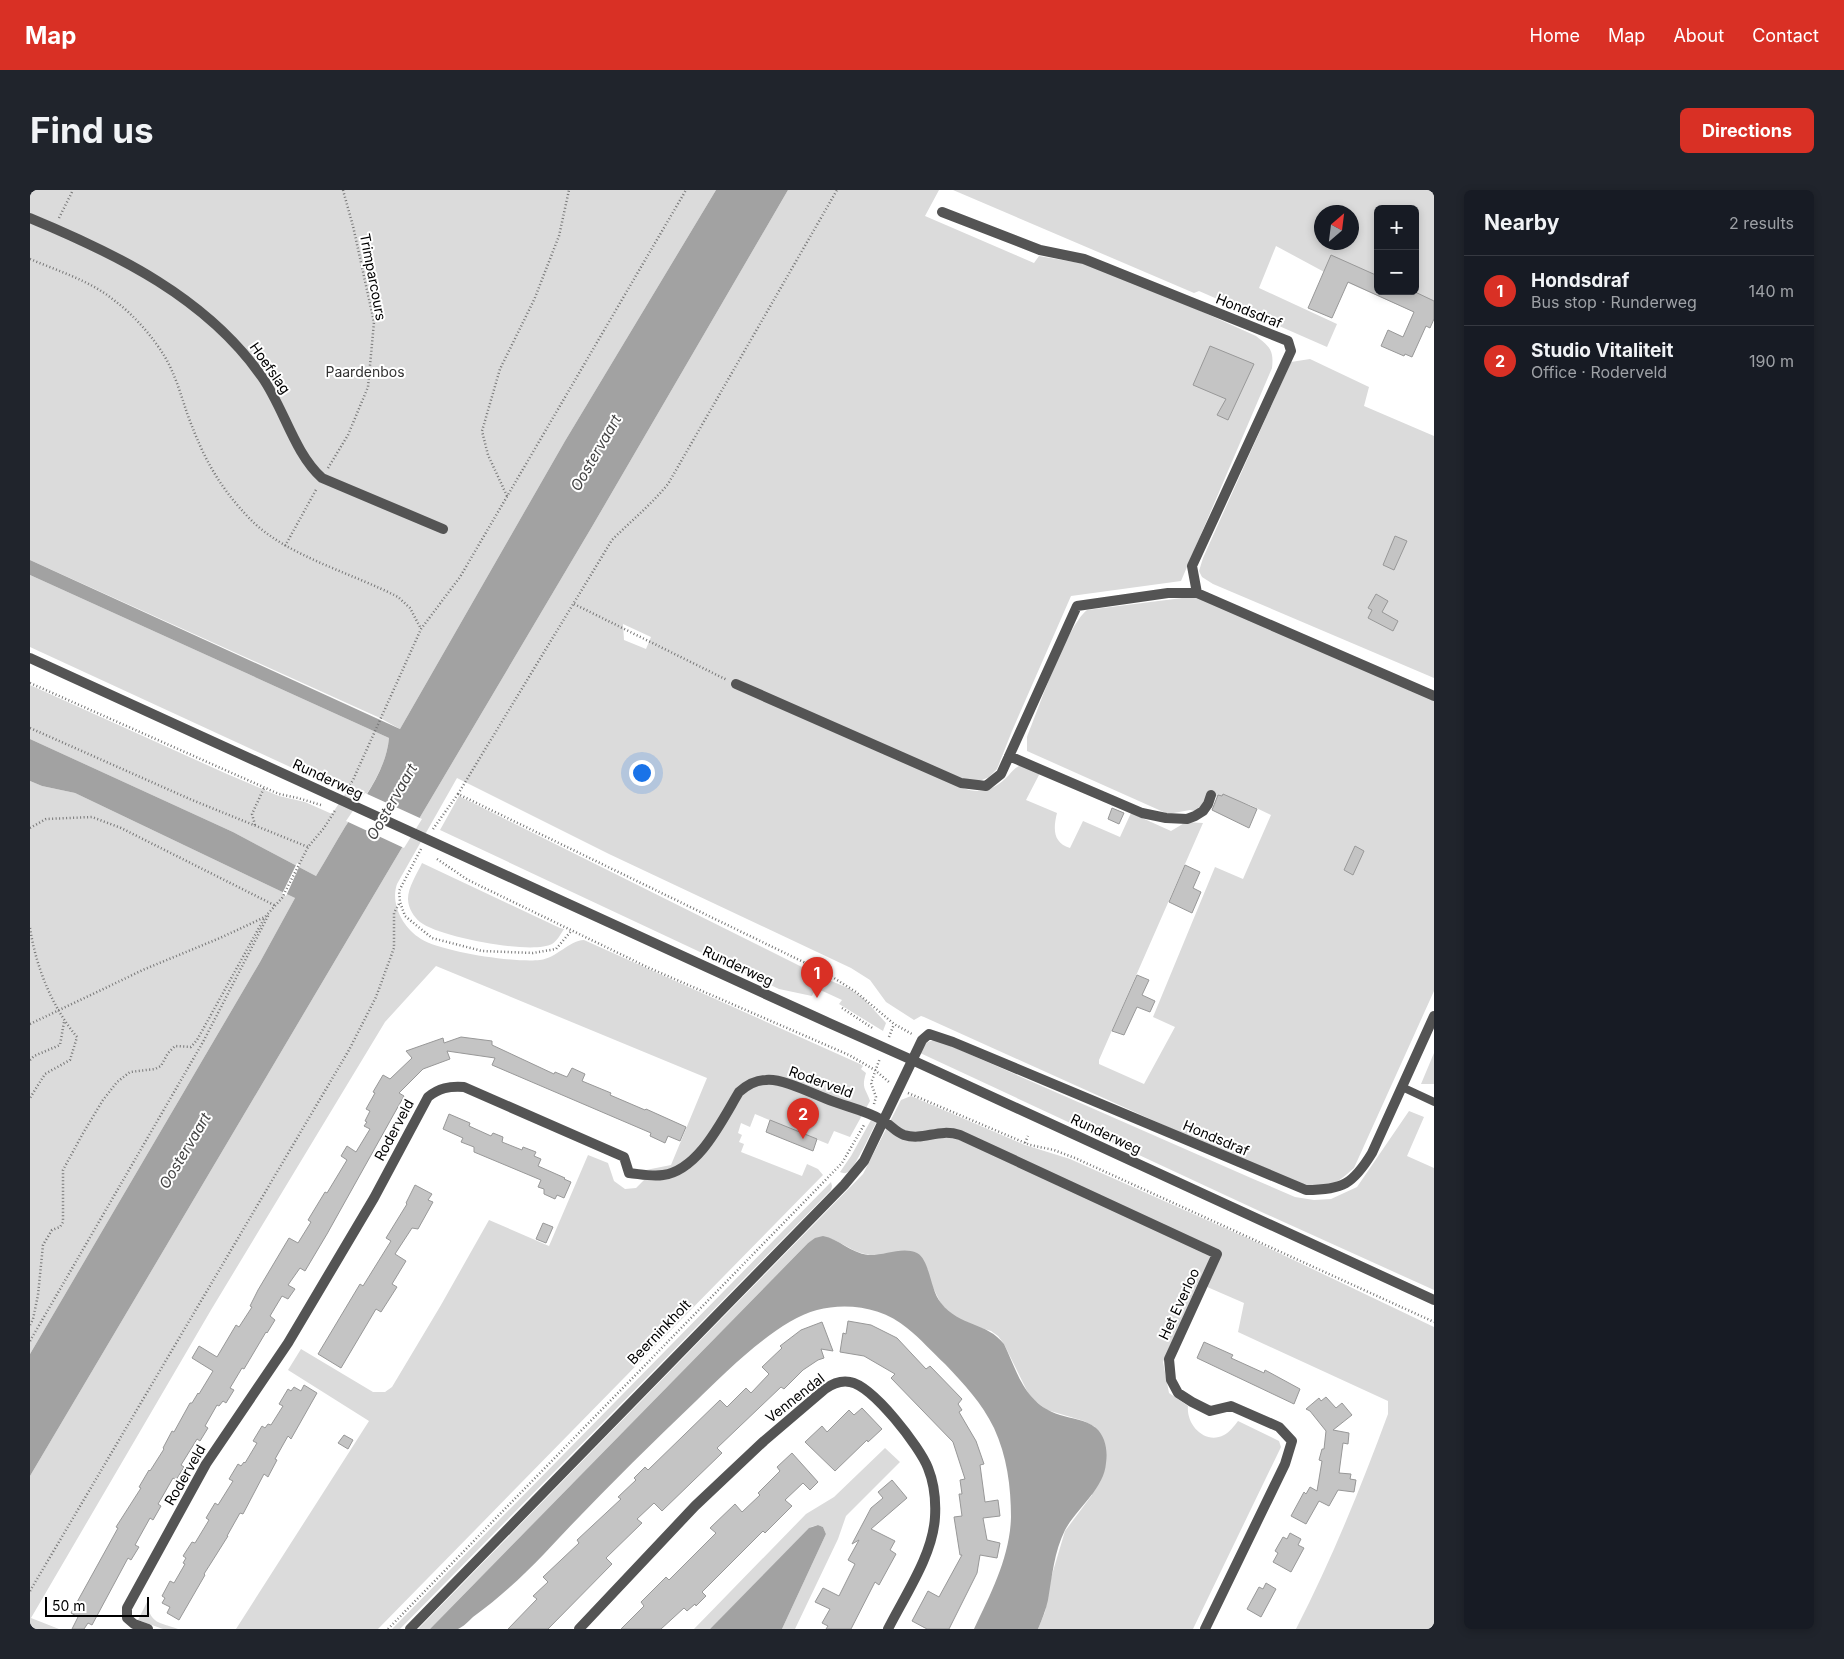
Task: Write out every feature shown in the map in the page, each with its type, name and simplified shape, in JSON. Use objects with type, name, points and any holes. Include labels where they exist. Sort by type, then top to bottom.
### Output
[{"type":"street","name":"Hondsdraf","points":[[942,212],[1040,250],[1084,259],[1288,341],[1291,352],[1192,566],[1196,593]]},
{"type":"street","name":"Hoefslag","points":[[30,218],[92,245],[138,269],[182,296],[212,320],[244,352],[264,379],[304,455],[322,478],[443,529]]},
{"type":"street","points":[[736,684],[961,783],[986,786],[1001,774],[1077,606],[1168,593],[1196,593],[1434,696]]},
{"type":"street","name":"Runderweg","points":[[30,658],[829,1023],[887,1043],[912,1060],[1434,1300]]},
{"type":"street","points":[[1009,756],[1142,812],[1166,818],[1187,819],[1196,816],[1203,811],[1211,795]]},
{"type":"street","name":"Hondsdraf","points":[[912,1060],[922,1040],[929,1034],[953,1042],[1306,1190],[1324,1190],[1344,1186],[1360,1172],[1372,1153],[1434,1016]]},
{"type":"street","points":[[410,1629],[844,1185],[864,1161],[912,1060]]},
{"type":"street","name":"Roderveld","points":[[148,1629],[134,1624],[127,1618],[128,1608],[162,1542],[206,1464],[293,1334],[374,1198],[428,1097],[436,1090],[450,1086],[464,1087],[624,1157],[628,1173],[648,1175],[663,1175],[680,1170],[696,1157],[739,1092],[748,1084],[767,1079],[883,1120]]},
{"type":"street","name":"Het Everloo","points":[[883,1120],[893,1129],[904,1135],[917,1137],[940,1132],[951,1132],[960,1135],[1217,1254],[1169,1359],[1171,1380],[1178,1393],[1192,1402],[1210,1410],[1231,1406],[1279,1427],[1292,1441],[1285,1464],[1205,1629]]},
{"type":"street","name":"Vennendal","points":[[579,1629],[664,1538],[734,1469],[825,1389],[832,1384],[840,1382],[850,1382],[859,1385],[885,1409],[920,1450],[933,1483],[936,1506],[930,1545],[888,1629]]},
{"type":"lane","points":[[1402,1087],[1434,1102]]},
{"type":"path","points":[[54,228],[73,190]]},
{"type":"path","name":"Trimparcours","points":[[285,546],[348,435],[368,387],[374,322],[353,226],[342,190]]},
{"type":"path","points":[[507,496],[488,455],[482,431],[500,369],[534,300],[559,236],[569,190]]},
{"type":"path","points":[[369,743],[421,628],[454,587],[686,190]]},
{"type":"path","points":[[458,794],[612,540],[636,515],[655,501],[668,484],[837,190]]},
{"type":"path","points":[[30,259],[96,289],[114,300],[151,338],[166,358],[199,444],[212,472],[234,502],[252,521],[285,546],[398,597],[410,608],[421,628]]},
{"type":"path","points":[[574,604],[736,684]]},
{"type":"path","name":"Runderweg","points":[[30,683],[264,788],[322,806]]},
{"type":"path","points":[[30,728],[192,800],[308,847]]},
{"type":"path","points":[[256,825],[252,814],[264,788]]},
{"type":"path","points":[[30,828],[46,819],[92,817],[121,828],[276,906]]},
{"type":"path","points":[[432,856],[477,884],[647,966],[849,1055],[875,1070],[898,1088],[1025,1143],[1054,1150],[1075,1158],[1434,1322]]},
{"type":"path","points":[[30,1325],[38,1295],[43,1245],[52,1230],[60,1227],[63,1222],[63,1170],[82,1135],[103,1100],[117,1082],[130,1072],[161,1066],[168,1053],[175,1046],[191,1047],[197,1040],[265,917],[282,898],[300,861]]},
{"type":"path","points":[[30,1591],[349,1050],[376,998],[394,948],[394,913],[400,902]]},
{"type":"path","points":[[30,1341],[203,1042],[270,912]]},
{"type":"path","points":[[30,1024],[145,968],[220,938],[265,917]]},
{"type":"path","points":[[30,928],[46,987],[64,1022],[77,1037],[70,1060],[45,1074],[30,1098]]},
{"type":"path","points":[[816,995],[826,973]]},
{"type":"path","points":[[842,1008],[887,1043]]},
{"type":"path","points":[[30,1060],[34,1056],[60,1045],[64,1022]]},
{"type":"path","name":"Beerninkholt","points":[[388,1629],[842,1163],[870,1114],[876,1097],[871,1084],[894,1024]]},
{"type":"path","points":[[1025,1143],[1028,1136]]},
{"type":"green space","name":"Paardenbos","points":[[30,190],[716,190],[565,441],[400,729],[380,718],[30,560]]},
{"type":"green space","points":[[788,190],[939,190],[925,216],[1034,263],[1039,256],[1103,267],[1256,336],[1261,340],[1272,353],[1272,368],[1181,581],[1071,596],[997,769],[989,777],[963,788],[976,791],[988,789],[999,784],[1018,766],[1022,765],[1040,773],[1026,800],[1057,813],[1055,830],[1057,839],[1064,846],[1070,848],[1083,821],[1120,837],[1131,813],[1171,831],[1186,822],[1203,823],[1099,1060],[1099,1064],[1144,1084],[1175,1027],[1153,1017],[1215,867],[1243,879],[1271,815],[1250,805],[1220,795],[1215,797],[1207,814],[1190,810],[1168,814],[1027,751],[1027,737],[1062,650],[1079,619],[1087,610],[1198,596],[1434,695],[1434,991],[1354,1168],[1332,1184],[1314,1186],[1296,1182],[1261,1169],[924,1017],[921,1016],[914,1020],[886,1002],[870,980],[851,968],[609,854],[457,778],[397,884],[395,892],[400,915],[409,929],[421,939],[431,944],[461,952],[514,960],[546,959],[573,943],[584,940],[860,1064],[863,1066],[861,1069],[866,1073],[864,1085],[870,1101],[850,1137],[834,1131],[828,1144],[755,1114],[750,1127],[741,1123],[738,1133],[742,1135],[739,1142],[744,1144],[741,1152],[802,1176],[807,1164],[818,1169],[823,1175],[378,1629],[236,1629],[369,1421],[288,1370],[301,1349],[373,1392],[385,1392],[392,1387],[489,1220],[549,1246],[588,1155],[608,1163],[614,1181],[625,1189],[636,1188],[645,1179],[670,1178],[689,1169],[702,1156],[719,1119],[696,1152],[681,1165],[672,1170],[662,1172],[646,1170],[671,1165],[707,1078],[436,966],[385,1022],[211,1310],[31,1618],[59,1629],[30,1629],[30,1476],[593,525]],"holes":[[[623,624],[651,637],[646,649],[624,640]]]},
{"type":"green space","points":[[953,190],[1434,190],[1434,321],[1375,295],[1419,295],[1419,205],[1374,205],[1374,294],[1328,274],[1276,246],[1259,288],[1337,324],[1327,347],[1199,291],[1194,293]]},
{"type":"green space","points":[[1310,359],[1369,387],[1364,406],[1434,436],[1434,678],[1213,584],[1202,577],[1199,571],[1203,558],[1291,362]]},
{"type":"green space","points":[[30,575],[389,738],[379,773],[316,876],[233,832],[30,739],[30,685],[227,774],[279,796],[305,802],[332,814],[349,788],[330,778],[325,783],[30,647]]},
{"type":"green space","points":[[30,781],[42,786],[75,793],[295,898],[260,962],[30,1354]]},
{"type":"green space","points":[[459,796],[822,977],[850,989],[864,999],[886,1023],[883,1031],[839,1004],[842,1000],[816,988],[812,996],[779,989],[440,830]]},
{"type":"green space","points":[[422,863],[564,929],[552,944],[541,947],[526,947],[486,943],[430,928],[416,918],[408,902],[409,890]]},
{"type":"green space","points":[[935,1039],[1295,1197],[1314,1200],[1331,1199],[1357,1187],[1409,1111],[1424,1117],[1407,1156],[1434,1168],[1434,1290],[918,1052],[926,1043]]},
{"type":"green space","points":[[1434,1053],[1434,1084],[1421,1084]]},
{"type":"green space","points":[[911,1096],[1025,1145],[1070,1159],[1256,1242],[1434,1327],[1434,1629],[1296,1629],[1322,1576],[1357,1496],[1388,1414],[1388,1401],[1238,1332],[1244,1303],[1198,1283],[1163,1362],[1169,1393],[1188,1406],[1190,1420],[1198,1431],[1204,1435],[1217,1437],[1224,1435],[1238,1421],[1279,1441],[1281,1447],[1193,1629],[1038,1629],[1045,1612],[1051,1578],[1065,1531],[1092,1495],[1095,1427],[1084,1421],[1047,1410],[1030,1397],[1004,1344],[998,1336],[991,1331],[956,1318],[941,1304],[928,1277],[928,1270],[911,1251],[871,1255],[836,1241],[823,1238],[808,1243],[430,1629],[418,1629],[863,1174],[901,1100]]},
{"type":"green space","points":[[871,1120],[876,1123],[855,1164],[848,1172],[840,1172],[851,1156]]},
{"type":"green space","points":[[831,1182],[831,1190],[400,1629],[392,1629]]},
{"type":"green space","points":[[885,1448],[900,1462],[846,1516],[838,1539],[795,1629],[782,1629],[826,1534],[823,1527],[818,1525],[811,1527],[710,1629],[694,1629],[806,1514],[834,1497]]},
{"type":"green space","points":[[147,1602],[150,1615],[156,1621],[178,1629],[163,1629],[138,1620]]},
{"type":"water","name":"Oostervaart","points":[[716,190],[788,190],[593,525],[30,1476],[30,1354],[260,962],[295,898],[75,793],[42,786],[30,781],[30,739],[233,832],[316,876],[379,774],[389,738],[30,575],[30,560],[400,729],[565,441]]},
{"type":"water","points":[[823,1236],[862,1254],[874,1255],[905,1250],[917,1253],[925,1262],[934,1291],[941,1303],[948,1311],[990,1332],[1004,1344],[1024,1387],[1038,1403],[1060,1415],[1087,1423],[1096,1428],[1102,1435],[1107,1453],[1104,1472],[1095,1490],[1070,1522],[1061,1538],[1047,1604],[1038,1629],[974,1629],[1003,1561],[1010,1532],[1011,1517],[1009,1483],[1005,1461],[994,1428],[984,1410],[966,1386],[907,1328],[887,1315],[876,1311],[840,1306],[817,1310],[801,1316],[752,1349],[657,1439],[600,1495],[536,1563],[501,1595],[458,1629],[430,1629],[808,1243],[815,1238]]},
{"type":"water","points":[[818,1525],[823,1527],[826,1534],[782,1629],[710,1629],[809,1528]]},
{"type":"pier","points":[[365,793],[422,819],[404,848],[346,821]]},
{"type":"pier","points":[[297,863],[300,865],[286,896],[282,894]]},
{"type":"building","points":[[1331,255],[1374,274],[1374,294],[1348,282],[1332,318],[1308,308]]},
{"type":"building","points":[[1419,294],[1434,301],[1434,319],[1430,328],[1426,326],[1412,357],[1405,354],[1404,356],[1381,346],[1388,330],[1403,337],[1414,312],[1377,295]]},
{"type":"building","points":[[1210,346],[1254,364],[1228,420],[1217,415],[1226,399],[1193,385]]},
{"type":"building","points":[[1395,536],[1407,541],[1394,570],[1383,565]]},
{"type":"building","points":[[1376,594],[1388,601],[1382,612],[1398,621],[1393,631],[1368,618],[1372,610],[1368,608]]},
{"type":"building","points":[[1223,794],[1257,809],[1249,828],[1212,810],[1218,795],[1222,796]]},
{"type":"building","points":[[1112,808],[1124,813],[1119,824],[1108,819]]},
{"type":"building","points":[[1355,846],[1364,851],[1353,875],[1344,870]]},
{"type":"building","points":[[1185,865],[1200,872],[1193,888],[1201,892],[1192,913],[1169,902]]},
{"type":"building","points":[[1137,975],[1149,980],[1142,995],[1155,1001],[1150,1012],[1137,1007],[1124,1035],[1112,1031]]},
{"type":"building","points":[[461,1037],[492,1041],[492,1045],[554,1074],[555,1072],[567,1077],[572,1068],[585,1074],[582,1081],[686,1127],[680,1141],[668,1136],[665,1143],[650,1136],[651,1133],[492,1065],[495,1058],[447,1051],[450,1059],[423,1069],[399,1093],[404,1096],[327,1234],[305,1271],[300,1268],[288,1285],[295,1289],[288,1299],[282,1296],[270,1316],[275,1320],[230,1388],[234,1390],[226,1403],[223,1401],[219,1406],[217,1405],[205,1426],[208,1428],[200,1441],[197,1439],[181,1465],[184,1467],[176,1480],[173,1478],[158,1504],[161,1506],[153,1520],[150,1518],[135,1545],[139,1547],[131,1560],[128,1558],[92,1625],[88,1623],[84,1629],[72,1629],[78,1617],[71,1613],[118,1528],[116,1527],[141,1488],[139,1487],[149,1470],[164,1449],[172,1431],[174,1432],[190,1403],[199,1394],[213,1371],[192,1358],[199,1346],[217,1357],[236,1325],[239,1327],[252,1307],[250,1306],[258,1290],[289,1238],[298,1243],[311,1222],[308,1220],[347,1160],[341,1156],[347,1146],[356,1152],[370,1129],[364,1126],[370,1111],[366,1109],[383,1075],[390,1079],[412,1058],[406,1051],[443,1038],[444,1043]]},
{"type":"building","points":[[449,1114],[470,1123],[469,1126],[491,1136],[493,1133],[503,1137],[502,1142],[522,1150],[523,1147],[536,1152],[534,1156],[541,1159],[538,1166],[571,1182],[564,1198],[557,1195],[555,1199],[544,1194],[544,1189],[538,1187],[541,1180],[474,1152],[474,1147],[461,1142],[463,1138],[443,1129]]},
{"type":"building","points":[[770,1120],[817,1139],[813,1151],[766,1132]]},
{"type":"building","points":[[415,1185],[432,1194],[428,1200],[433,1202],[418,1229],[412,1228],[395,1254],[406,1261],[392,1284],[397,1287],[381,1312],[376,1309],[341,1368],[318,1354],[360,1284],[363,1286],[391,1241],[386,1238],[407,1204]]},
{"type":"building","points":[[543,1223],[553,1227],[546,1243],[536,1239]]},
{"type":"building","points":[[848,1321],[871,1325],[897,1338],[926,1369],[930,1366],[962,1399],[958,1404],[962,1410],[959,1412],[976,1441],[984,1464],[980,1465],[985,1502],[998,1500],[1000,1516],[983,1518],[987,1540],[1000,1543],[997,1558],[980,1555],[977,1573],[949,1629],[927,1629],[912,1621],[928,1591],[939,1597],[962,1555],[960,1555],[954,1517],[962,1516],[959,1494],[962,1494],[960,1480],[965,1479],[953,1442],[891,1378],[895,1374],[864,1356],[840,1352],[843,1333],[846,1334]]},
{"type":"building","points":[[822,1322],[833,1351],[821,1349],[824,1358],[803,1370],[784,1389],[781,1387],[717,1448],[722,1453],[662,1511],[654,1503],[637,1519],[642,1523],[606,1558],[612,1564],[548,1629],[508,1629],[537,1599],[533,1596],[548,1582],[543,1577],[579,1543],[577,1540],[621,1499],[618,1497],[636,1480],[634,1478],[645,1467],[648,1470],[720,1400],[727,1407],[746,1388],[751,1393],[769,1374],[762,1367],[782,1348],[780,1346],[801,1330]]},
{"type":"building","points":[[1204,1342],[1233,1355],[1231,1358],[1264,1373],[1265,1370],[1300,1389],[1294,1404],[1197,1358]]},
{"type":"building","points":[[304,1385],[317,1393],[291,1439],[288,1436],[275,1459],[277,1460],[268,1477],[264,1474],[243,1514],[240,1513],[179,1620],[167,1613],[170,1607],[162,1603],[165,1598],[162,1596],[170,1581],[174,1583],[185,1564],[183,1563],[186,1558],[183,1556],[192,1542],[195,1543],[209,1520],[206,1518],[215,1503],[218,1505],[233,1481],[229,1479],[238,1464],[241,1466],[245,1463],[257,1443],[253,1441],[262,1426],[265,1428],[268,1424],[271,1425],[283,1406],[279,1404],[288,1389],[291,1391],[294,1387],[301,1391]]},
{"type":"building","points":[[1326,1397],[1336,1408],[1342,1403],[1352,1415],[1333,1430],[1349,1433],[1348,1444],[1343,1443],[1339,1473],[1351,1474],[1350,1479],[1356,1480],[1354,1492],[1338,1490],[1329,1506],[1319,1501],[1306,1524],[1291,1516],[1304,1492],[1306,1494],[1310,1487],[1317,1491],[1322,1461],[1319,1460],[1322,1449],[1324,1449],[1326,1431],[1310,1411],[1306,1409],[1319,1398],[1321,1401]]},
{"type":"building","points":[[862,1408],[882,1429],[868,1442],[867,1440],[835,1471],[805,1442],[822,1426],[827,1432],[849,1410],[854,1415]]},
{"type":"building","points":[[344,1435],[353,1440],[348,1449],[338,1443]]},
{"type":"building","points":[[792,1453],[818,1482],[810,1490],[803,1483],[785,1500],[792,1506],[765,1533],[763,1531],[702,1592],[706,1596],[696,1606],[695,1604],[687,1611],[684,1608],[661,1629],[621,1629],[644,1606],[641,1602],[666,1577],[669,1580],[716,1533],[710,1528],[735,1504],[742,1512],[760,1495],[758,1493],[780,1471],[777,1467]]},
{"type":"building","points":[[892,1480],[907,1498],[871,1529],[895,1541],[890,1550],[896,1554],[879,1585],[875,1582],[851,1629],[826,1629],[828,1626],[822,1623],[830,1609],[815,1602],[823,1588],[839,1596],[855,1564],[848,1560],[859,1540],[852,1544],[871,1508],[883,1498],[878,1492]]},
{"type":"building","points":[[1290,1533],[1301,1539],[1298,1545],[1304,1548],[1291,1572],[1273,1562],[1278,1553],[1275,1551],[1283,1537],[1287,1539]]},
{"type":"building","points":[[1266,1583],[1276,1589],[1261,1617],[1247,1609],[1259,1587],[1263,1589]]},
{"type":"place","name":"Hondsdraf","points":[[817,998]]},
{"type":"place","name":"Studio Vitaliteit","points":[[803,1139]]}]
